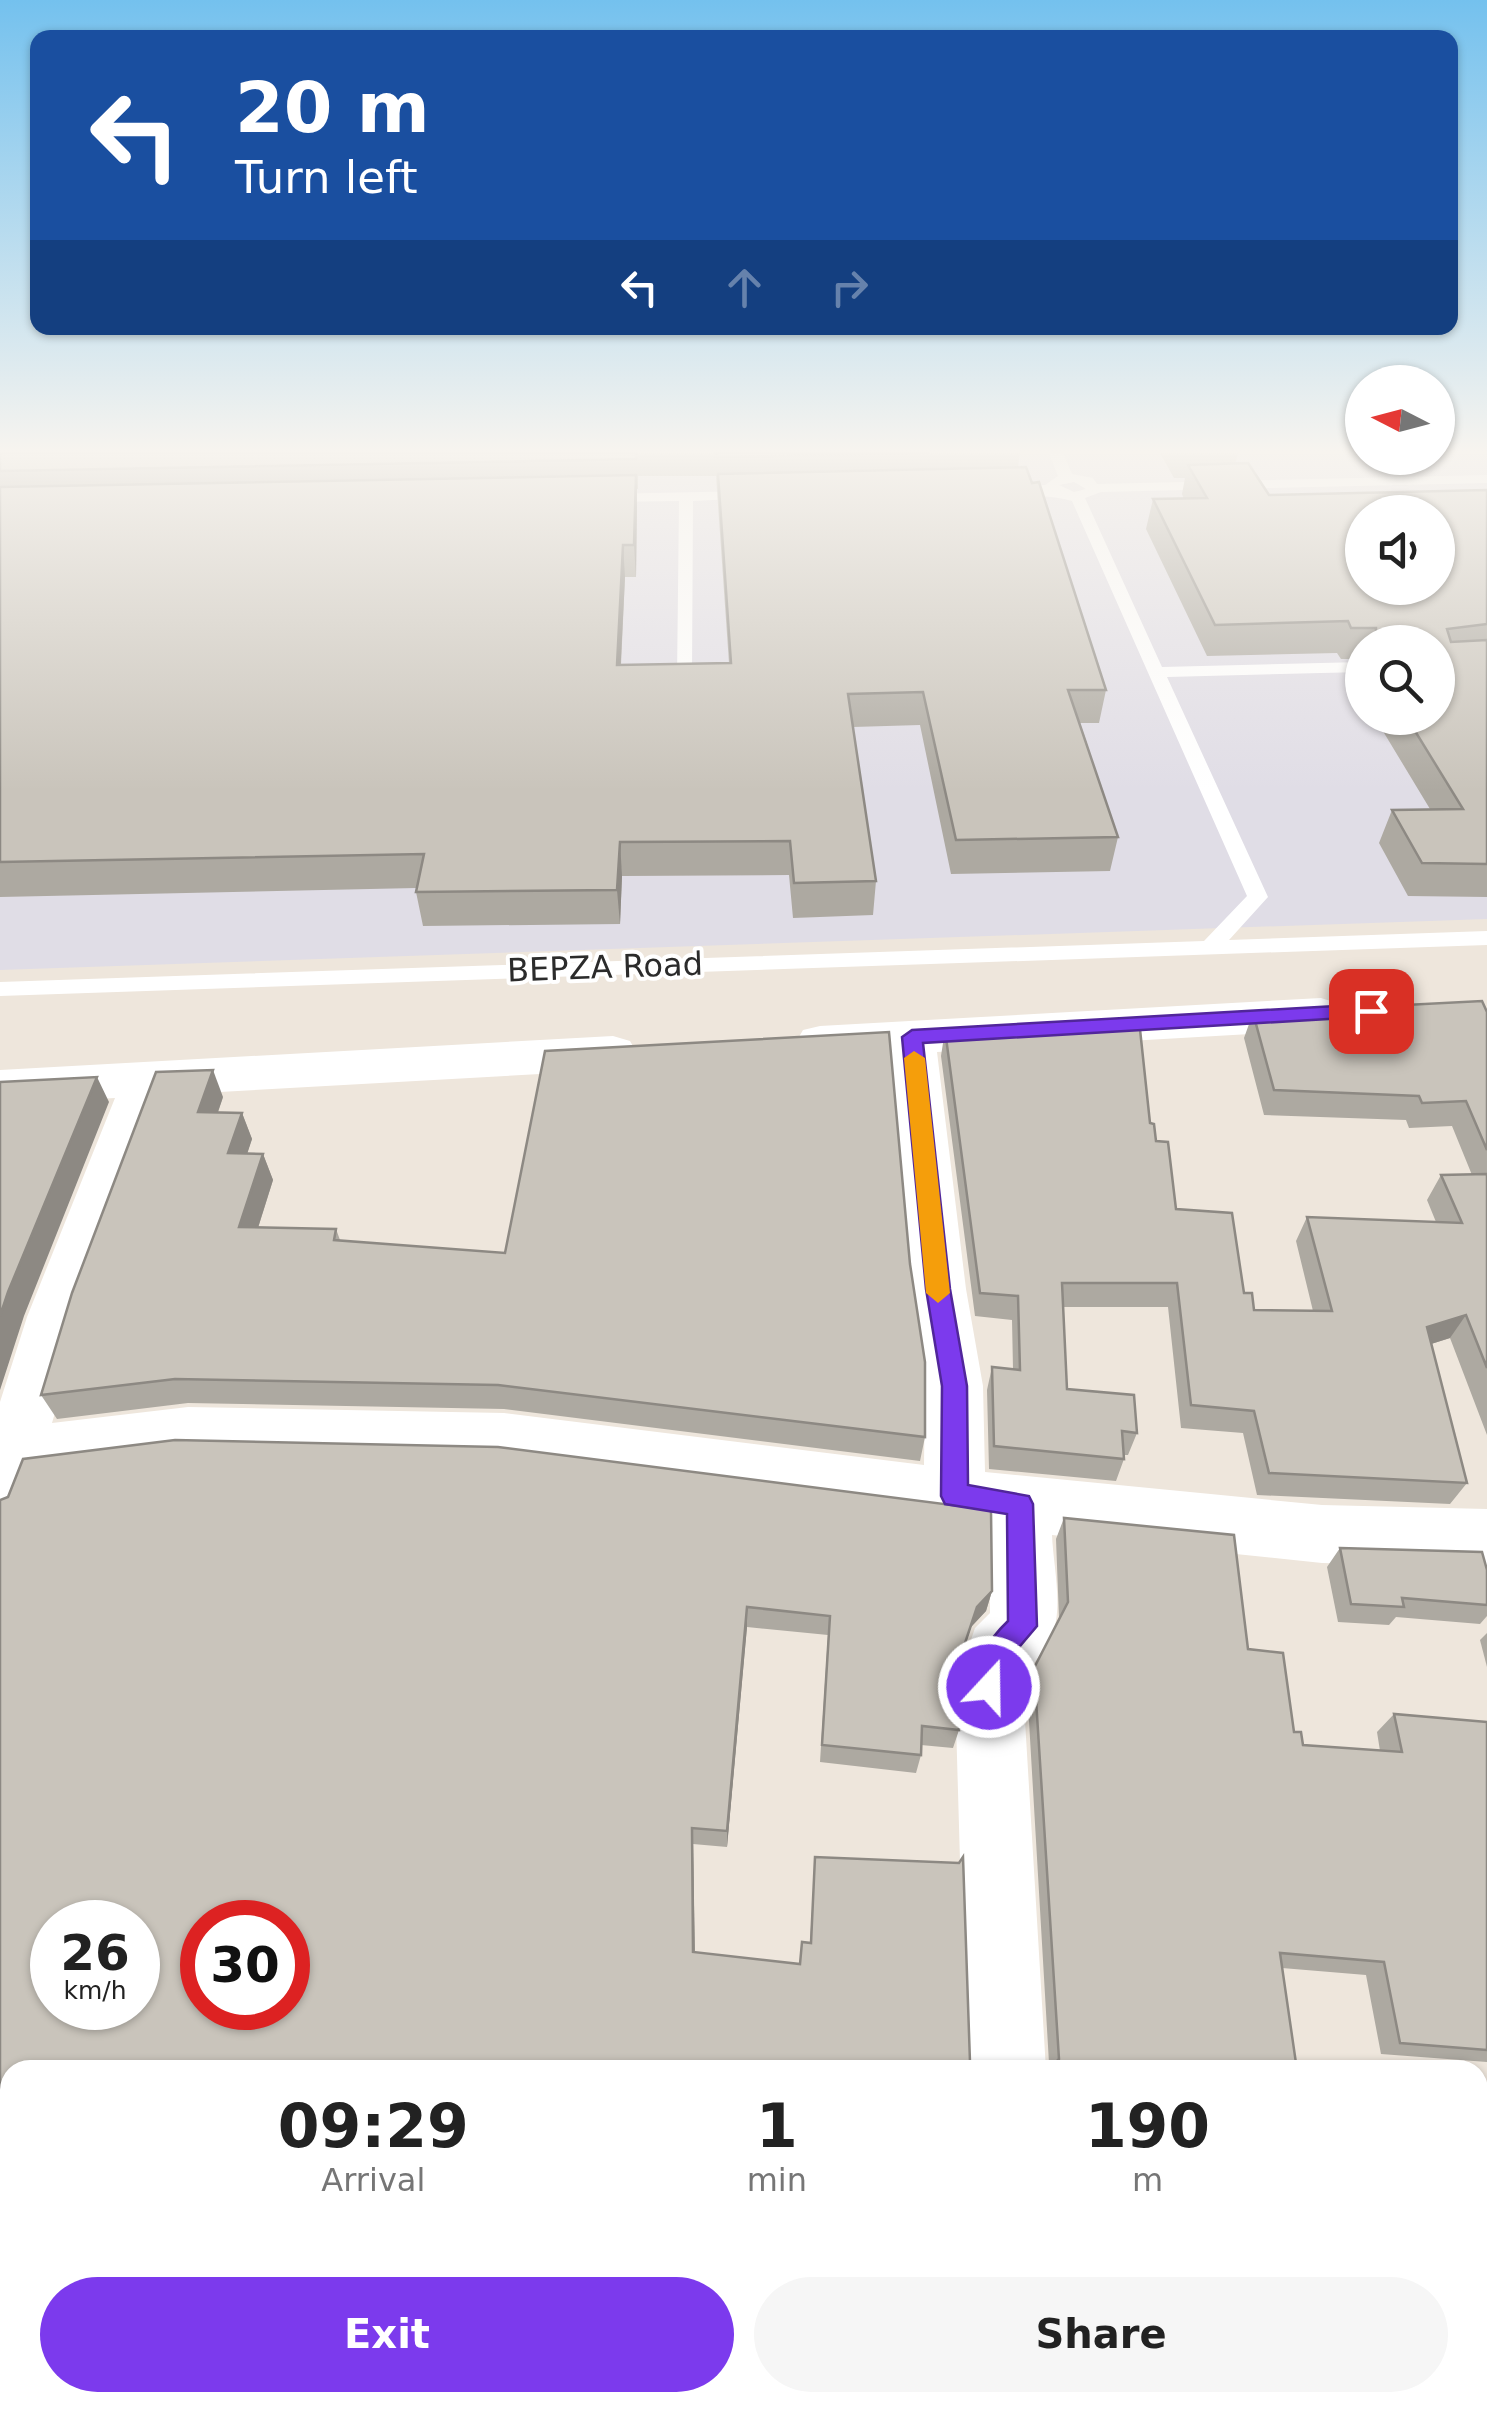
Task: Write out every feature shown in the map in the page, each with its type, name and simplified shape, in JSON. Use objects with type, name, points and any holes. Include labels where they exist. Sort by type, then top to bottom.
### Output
[{"type":"street","points":[[778,1044],[1371,1011]]},
{"type":"street","points":[[912,1037],[938,1289],[954,1386],[955,1496]]},
{"type":"street","points":[[0,1087],[663,1050]]},
{"type":"street","points":[[147,1080],[55,1317],[4,1470],[188,1433],[504,1440],[1020,1504],[1322,1534],[1487,1538]]},
{"type":"street","points":[[1006,2060],[989,1687],[998,1651],[1022,1626],[1020,1504]]},
{"type":"lane","points":[[682,675],[684,566]]},
{"type":"lane","points":[[1107,566],[1258,897],[1210,947]]},
{"type":"lane","points":[[1154,672],[1345,667]]},
{"type":"lane","name":"BEPZA Road","points":[[0,988],[1487,938]]},
{"type":"shaded area","points":[[0,566],[1345,566],[1345,605],[1455,605],[1455,566],[1487,566],[1487,919],[0,970]]},
{"type":"building","points":[[0,566],[622,566],[617,665],[731,663],[724,566],[1066,566],[1106,690],[1068,690],[1118,837],[956,840],[923,692],[848,694],[876,881],[794,883],[790,841],[620,842],[617,890],[416,892],[424,854],[0,862]]},
{"type":"building","points":[[1186,566],[1345,566],[1345,605],[1455,605],[1455,566],[1487,566],[1487,624],[1455,628],[1350,625],[1348,621],[1215,625]]},
{"type":"building","points":[[1487,640],[1487,864],[1422,863],[1392,810],[1463,809],[1417,735],[1455,735],[1455,642]]},
{"type":"building","points":[[1482,1001],[1487,1012],[1487,1150],[1466,1101],[1422,1103],[1419,1096],[1274,1090],[1253,1013]]},
{"type":"building","points":[[1139,1020],[1150,1123],[1154,1124],[1156,1141],[1168,1142],[1176,1209],[1232,1213],[1244,1293],[1252,1293],[1254,1310],[1332,1311],[1307,1217],[1462,1223],[1441,1175],[1487,1174],[1487,1368],[1466,1315],[1427,1327],[1467,1483],[1269,1473],[1254,1411],[1191,1405],[1177,1283],[1062,1283],[1067,1389],[1134,1395],[1137,1433],[1122,1431],[1124,1459],[994,1446],[992,1367],[1020,1370],[1018,1296],[980,1293],[945,1030]]},
{"type":"building","points":[[889,1032],[910,1264],[925,1362],[925,1437],[498,1385],[175,1379],[41,1395],[72,1293],[156,1072],[213,1070],[198,1112],[242,1113],[228,1153],[263,1154],[239,1227],[336,1229],[334,1240],[505,1253],[545,1051]]},
{"type":"building","points":[[97,1077],[8,1292],[0,1316],[0,1082]]},
{"type":"building","points":[[175,1440],[498,1447],[991,1510],[992,1591],[977,1607],[957,1667],[959,1730],[922,1726],[921,1755],[822,1745],[830,1616],[747,1607],[727,1831],[692,1828],[693,1952],[800,1964],[802,1942],[811,1943],[815,1857],[959,1863],[963,1857],[970,2060],[0,2060],[0,1500],[8,1497],[23,1459]]},
{"type":"building","points":[[1064,1518],[1234,1535],[1248,1649],[1283,1653],[1294,1732],[1301,1732],[1303,1745],[1402,1752],[1394,1714],[1487,1722],[1487,2050],[1400,2043],[1384,1962],[1280,1953],[1296,2060],[1058,2060],[1034,1668],[1068,1602]]},
{"type":"building","points":[[1340,1548],[1482,1552],[1487,1570],[1487,1605],[1402,1598],[1404,1607],[1351,1604]]},
{"type":"slow traffic","points":[[914,1058],[938,1293]]},
{"type":"route","points":[[989,1687],[998,1651],[1022,1626],[1020,1504],[955,1496],[954,1386],[938,1289],[912,1037],[1371,1011]]}]
